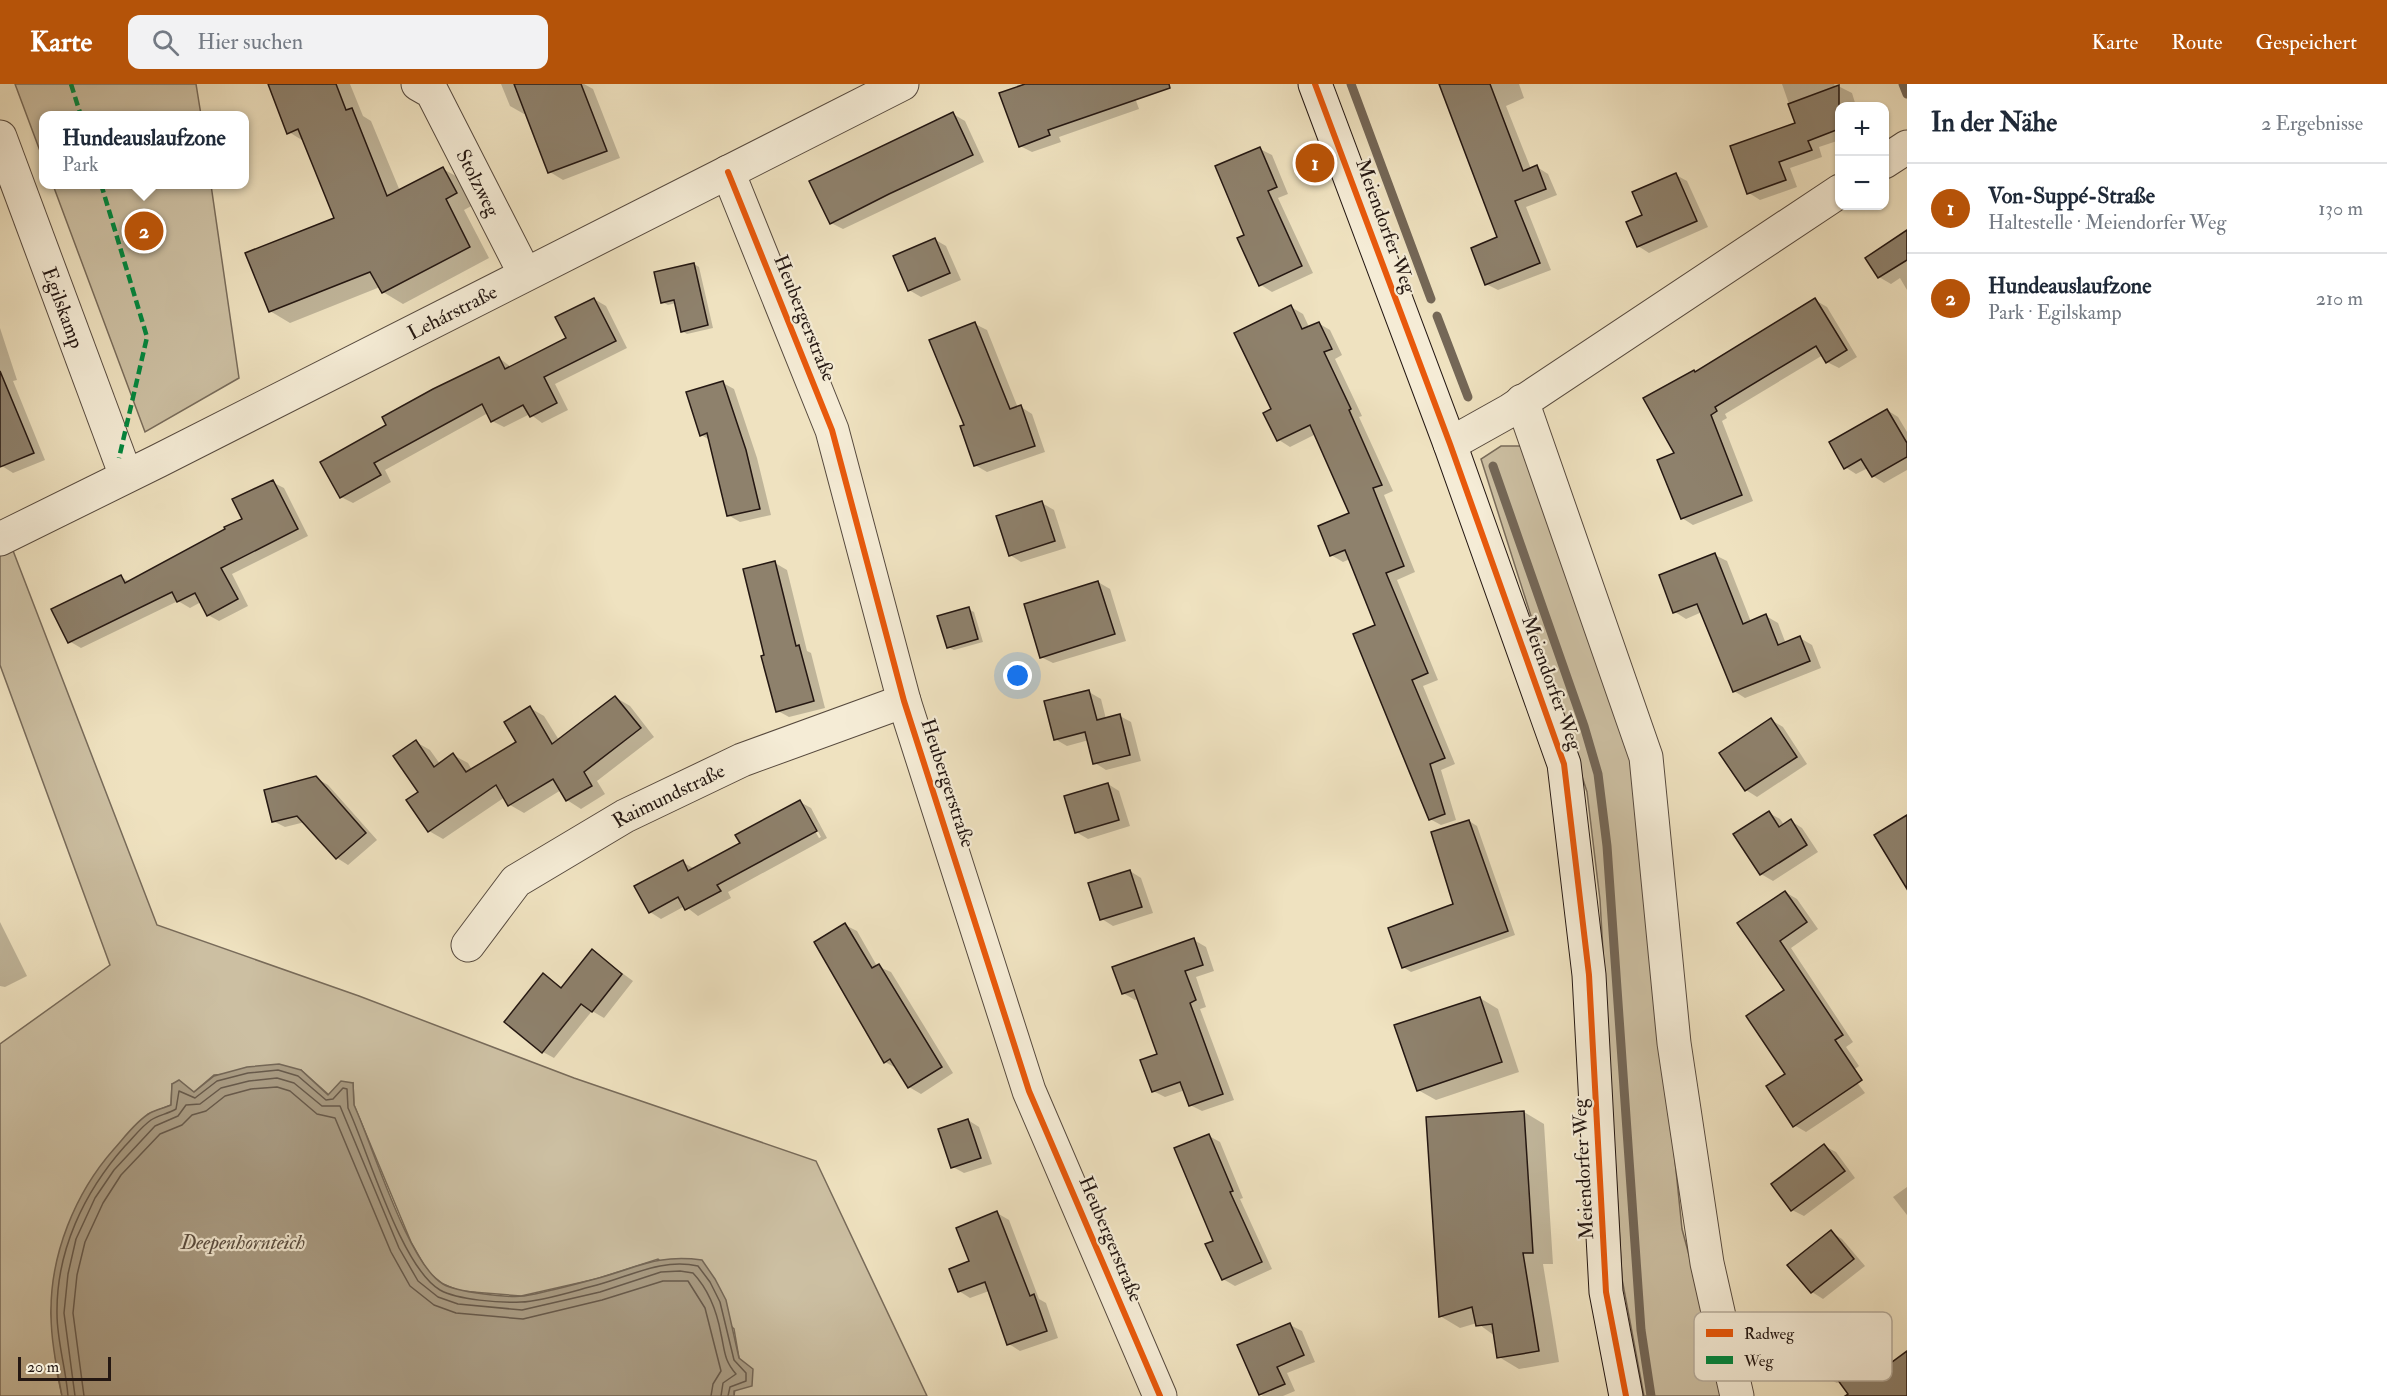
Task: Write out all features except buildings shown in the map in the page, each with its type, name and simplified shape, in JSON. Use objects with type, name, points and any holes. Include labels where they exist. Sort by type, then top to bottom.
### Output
[{"type":"street","name":"Lehárstraße","points":[[0,538],[902,84]]},
{"type":"street","name":"Meiendorfer Weg","points":[[1316,84],[1450,444],[1564,764],[1589,975],[1606,1292],[1626,1396]]},
{"type":"street","name":"Stolzweg","points":[[428,87],[525,274]]},
{"type":"street","name":"Egilskamp","points":[[0,137],[126,476]]},
{"type":"street","points":[[1889,159],[1907,147]]},
{"type":"street","name":"Heubergerstraße","points":[[728,172],[832,430],[904,701],[1029,1091],[1160,1396]]},
{"type":"street","points":[[1450,444],[1509,411],[1835,194]]},
{"type":"street","points":[[1522,401],[1646,757],[1676,1054],[1707,1263],[1718,1312]]},
{"type":"street","name":"Raimundstraße","points":[[468,945],[516,881],[625,816],[742,760],[904,701]]},
{"type":"street","points":[[1734,1381],[1737,1396]]},
{"type":"shaded area","points":[[15,84],[196,84],[200,111],[39,111],[39,148]]},
{"type":"shaded area","points":[[54,189],[212,189],[239,378],[145,432]]},
{"type":"shaded area","points":[[1501,446],[1531,446],[1636,779],[1682,1229],[1704,1312],[1694,1312],[1694,1381],[1723,1381],[1727,1396],[1644,1396],[1622,1279],[1600,900],[1587,792],[1481,459]]},
{"type":"shaded area","points":[[7,535],[157,925],[359,996],[574,1078],[816,1161],[927,1396],[734,1396],[739,1358],[734,1329],[658,1259],[596,1279],[521,1296],[460,1291],[443,1284],[428,1272],[411,1242],[354,1105],[353,1083],[329,1095],[301,1070],[214,1075],[194,1092],[172,1084],[171,1105],[148,1114],[55,1271],[51,1313],[57,1373],[62,1396],[0,1396],[0,1044],[110,965],[0,665],[0,539]]},
{"type":"water","name":"Deepenhornteich","points":[[279,1064],[301,1070],[328,1095],[341,1081],[353,1083],[354,1105],[404,1229],[430,1272],[443,1284],[459,1290],[482,1294],[524,1296],[577,1284],[659,1260],[702,1260],[726,1300],[739,1358],[753,1369],[752,1386],[734,1391],[734,1396],[62,1396],[52,1334],[52,1292],[55,1270],[60,1247],[77,1205],[100,1166],[145,1116],[171,1105],[172,1084],[179,1080],[194,1092],[214,1076],[247,1067]]},
{"type":"waterway","points":[[1351,84],[1431,299]]},
{"type":"waterway","points":[[1903,84],[1907,94]]},
{"type":"waterway","points":[[1437,316],[1468,397]]},
{"type":"waterway","points":[[1493,466],[1584,726],[1598,774],[1607,846],[1641,1330],[1651,1396]]},
{"type":"marked path","points":[[71,84],[79,111]]},
{"type":"marked path","points":[[103,189],[147,337],[119,458]]},
{"type":"cycle path","points":[[1315,84],[1450,444],[1564,764],[1589,975],[1606,1292],[1626,1396]]},
{"type":"cycle path","points":[[728,172],[832,430],[904,701],[1029,1091],[1160,1396]]},
{"type":"place","name":"Von-Suppé-Straße","points":[[1315,163]]},
{"type":"place","name":"Hundeauslaufzone","points":[[144,231]]}]
